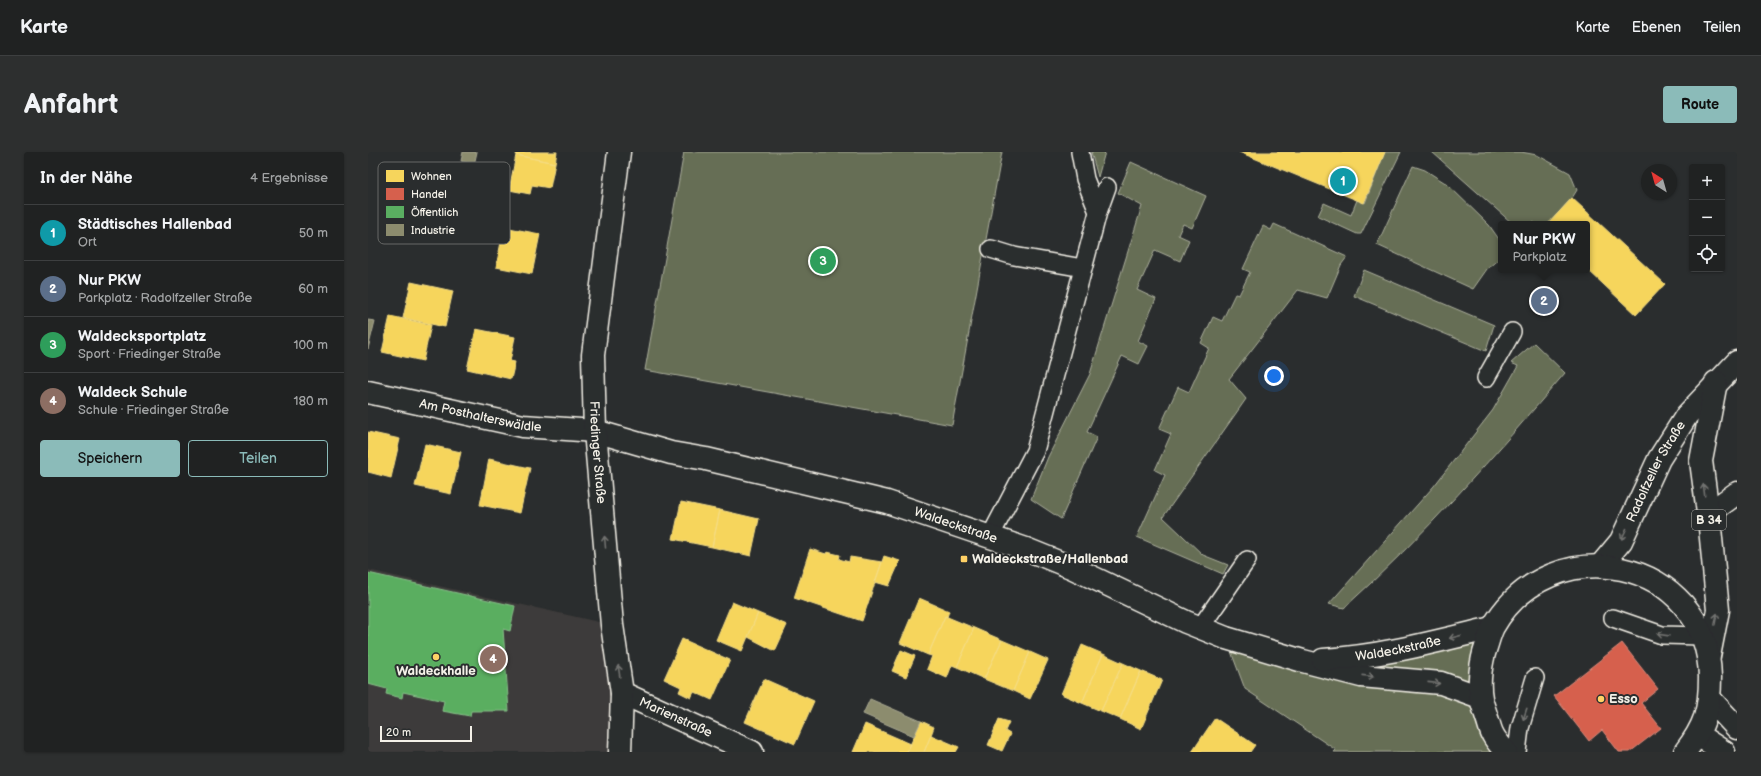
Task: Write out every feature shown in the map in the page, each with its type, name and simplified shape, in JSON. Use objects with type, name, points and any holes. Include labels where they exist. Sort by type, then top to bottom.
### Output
[{"type":"main road","name":"Friedinger Straße","points":[[619,152],[593,355],[595,431],[612,625],[622,693],[620,752]]},
{"type":"main road","name":"Radolfzeller Straße","points":[[1601,565],[1621,541],[1659,459],[1687,415],[1716,382],[1737,362]]},
{"type":"main road","name":"Radolfzeller Straße","points":[[1709,657],[1718,610],[1701,461],[1716,382]]},
{"type":"main road","name":"Am Posthalterswäldle","points":[[368,392],[523,426],[595,431]]},
{"type":"main road","name":"Waldeckstraße","points":[[595,431],[671,453],[706,459],[887,502],[990,537],[1073,568],[1200,628],[1226,638],[1303,661],[1361,676],[1440,683],[1480,697]]},
{"type":"main road","points":[[1708,514],[1737,493]]},
{"type":"main road","name":"B 34","points":[[1506,752],[1489,743],[1480,697],[1481,661],[1492,628],[1512,601],[1538,581],[1568,568],[1601,565],[1621,568],[1640,574],[1660,585],[1677,599],[1687,610],[1702,636],[1709,657],[1710,699],[1706,717],[1698,735],[1685,752]]},
{"type":"main road","name":"Waldeckstraße","points":[[1303,661],[1356,658],[1400,651],[1492,628]]},
{"type":"main road","name":"Marienstraße","points":[[622,693],[752,752]]},
{"type":"main road","points":[[1710,699],[1737,728]]},
{"type":"main road","points":[[1698,735],[1724,752]]},
{"type":"lane","points":[[1080,152],[1085,179],[1098,212]]},
{"type":"lane","points":[[990,537],[1035,451],[1098,212],[1107,187]]},
{"type":"lane","points":[[991,249],[1014,256],[1083,268]]},
{"type":"lane","points":[[1486,378],[1512,332]]},
{"type":"lane","points":[[1200,628],[1247,560]]},
{"type":"lane","points":[[1613,618],[1662,636],[1702,636]]},
{"type":"lane","points":[[1517,752],[1520,728],[1536,678]]},
{"type":"shaded area","points":[[368,570],[612,625],[620,752],[368,752]]},
{"type":"green space","points":[[684,152],[1002,152],[952,425],[645,370]]},
{"type":"green space","points":[[1091,152],[1105,152],[1098,177]]},
{"type":"green space","points":[[1385,152],[1401,152],[1361,234],[1357,234],[1318,216],[1324,203],[1351,215],[1357,200],[1365,203]]},
{"type":"green space","points":[[1432,152],[1521,152],[1537,155],[1570,173],[1577,190],[1572,198],[1551,221],[1510,221]]},
{"type":"green space","points":[[1131,162],[1206,196],[1192,228],[1183,224],[1178,235],[1189,240],[1180,261],[1155,250],[1137,290],[1156,299],[1138,341],[1148,346],[1139,364],[1122,356],[1087,432],[1097,437],[1061,519],[1031,499],[1048,457],[1090,374],[1142,206],[1118,193]]},
{"type":"green space","points":[[1413,166],[1425,170],[1447,184],[1489,225],[1498,238],[1498,260],[1487,269],[1473,289],[1377,245]]},
{"type":"green space","points":[[1274,224],[1347,257],[1341,265],[1327,298],[1298,290],[1229,379],[1246,399],[1163,517],[1203,555],[1228,565],[1223,574],[1137,537],[1165,475],[1155,470],[1171,434],[1159,429],[1178,387],[1189,392],[1209,348],[1201,343],[1213,317],[1222,321],[1235,294],[1239,295],[1250,272],[1243,269],[1263,226],[1271,230]]},
{"type":"green space","points":[[1364,270],[1494,325],[1486,351],[1354,296]]},
{"type":"green space","points":[[1534,343],[1565,373],[1431,524],[1374,581],[1344,608],[1329,604],[1434,486],[1493,410],[1518,366],[1511,363]]},
{"type":"green space","points":[[1492,628],[1481,661],[1506,752],[1334,752],[1336,750],[1245,689],[1226,638],[1303,661]]},
{"type":"building: Wohnen","points":[[517,152],[557,152],[555,163],[516,155]]},
{"type":"building: Wohnen","points":[[1239,152],[1385,152],[1364,203]]},
{"type":"building: Wohnen","points":[[516,155],[555,163],[550,188],[532,185],[530,194],[510,190]]},
{"type":"building: Wohnen","points":[[1572,198],[1665,284],[1636,315],[1590,272],[1590,221],[1551,221]]},
{"type":"building: Wohnen","points":[[510,228],[540,234],[532,274],[496,267],[501,244],[510,244]]},
{"type":"building: Wohnen","points":[[411,282],[453,291],[445,327],[403,318]]},
{"type":"building: Wohnen","points":[[390,316],[431,325],[423,361],[382,352]]},
{"type":"building: Wohnen","points":[[476,329],[515,337],[510,361],[515,362],[511,379],[467,369]]},
{"type":"building: Wohnen","points":[[368,432],[400,439],[391,478],[368,472]]},
{"type":"building: Wohnen","points":[[425,444],[461,452],[451,494],[415,486]]},
{"type":"building: Wohnen","points":[[489,459],[530,468],[520,513],[480,505]]},
{"type":"building: Wohnen","points":[[681,502],[720,510],[712,547],[673,539]]},
{"type":"building: Wohnen","points":[[720,510],[759,519],[751,556],[712,547]]},
{"type":"building: Wohnen","points":[[810,549],[826,554],[827,552],[840,555],[839,559],[849,562],[850,557],[882,562],[862,621],[794,598]]},
{"type":"building: Wohnen","points":[[884,556],[900,561],[889,586],[875,582]]},
{"type":"building: Wohnen","points":[[919,598],[949,611],[947,617],[945,616],[928,655],[900,643]]},
{"type":"building: Wohnen","points":[[732,602],[758,613],[742,651],[716,640]]},
{"type":"building: Wohnen","points":[[758,613],[787,625],[775,651],[748,637]]},
{"type":"building: Wohnen","points":[[945,616],[974,628],[957,667],[952,665],[947,678],[927,669],[932,656],[928,655]]},
{"type":"building: Wohnen","points":[[974,628],[1002,640],[984,679],[957,667]]},
{"type":"building: Wohnen","points":[[682,639],[730,660],[712,700],[694,692],[691,698],[679,692],[681,687],[664,679]]},
{"type":"building: Wohnen","points":[[1002,640],[1030,652],[1013,691],[984,679]]},
{"type":"building: Wohnen","points":[[1082,645],[1103,654],[1082,703],[1061,694]]},
{"type":"building: Wohnen","points":[[901,650],[915,656],[906,677],[892,671]]},
{"type":"building: Wohnen","points":[[1030,652],[1048,660],[1030,699],[1013,691]]},
{"type":"building: Wohnen","points":[[1103,654],[1123,663],[1101,711],[1082,703]]},
{"type":"building: Wohnen","points":[[1123,663],[1141,671],[1120,719],[1101,711]]},
{"type":"building: Wohnen","points":[[1141,671],[1162,680],[1141,729],[1120,719]]},
{"type":"building: Wohnen","points":[[764,679],[814,701],[795,744],[745,722]]},
{"type":"building: Wohnen","points":[[1215,718],[1255,745],[1250,752],[1192,752]]},
{"type":"building: Wohnen","points":[[999,719],[1009,722],[1005,731],[1010,734],[1002,751],[988,745]]},
{"type":"building: Wohnen","points":[[921,721],[934,727],[924,752],[907,752]]},
{"type":"building: Wohnen","points":[[865,724],[911,744],[907,752],[853,752]]},
{"type":"building: Wohnen","points":[[931,735],[959,747],[956,752],[924,752]]},
{"type":"building: Handel","name":"Esso","points":[[1622,643],[1658,689],[1641,703],[1661,728],[1630,752],[1619,752],[1602,730],[1589,741],[1554,696]]},
{"type":"building: Öffentlich","name":"Waldeckhalle","points":[[368,573],[515,606],[510,631],[503,629],[509,711],[471,711],[470,716],[442,711],[444,701],[403,692],[402,698],[386,694],[387,689],[368,684]]},
{"type":"building: Industrie","points":[[463,152],[477,152],[475,162],[461,161]]},
{"type":"building: Industrie","points":[[368,320],[375,321],[368,349]]},
{"type":"building: Industrie","points":[[870,699],[921,721],[914,736],[863,714]]},
{"type":"place","name":"Städtisches Hallenbad","points":[[1343,181]]},
{"type":"place","name":"Waldecksportplatz","points":[[823,261]]},
{"type":"place","name":"Nur PKW","points":[[1544,301]]},
{"type":"place","name":"Waldeckstraße/Hallenbad","points":[[964,559]]},
{"type":"place","name":"Waldeckhalle","points":[[436,657]]},
{"type":"place","name":"Waldeck Schule","points":[[493,659]]},
{"type":"place","name":"Esso","points":[[1601,699]]}]
